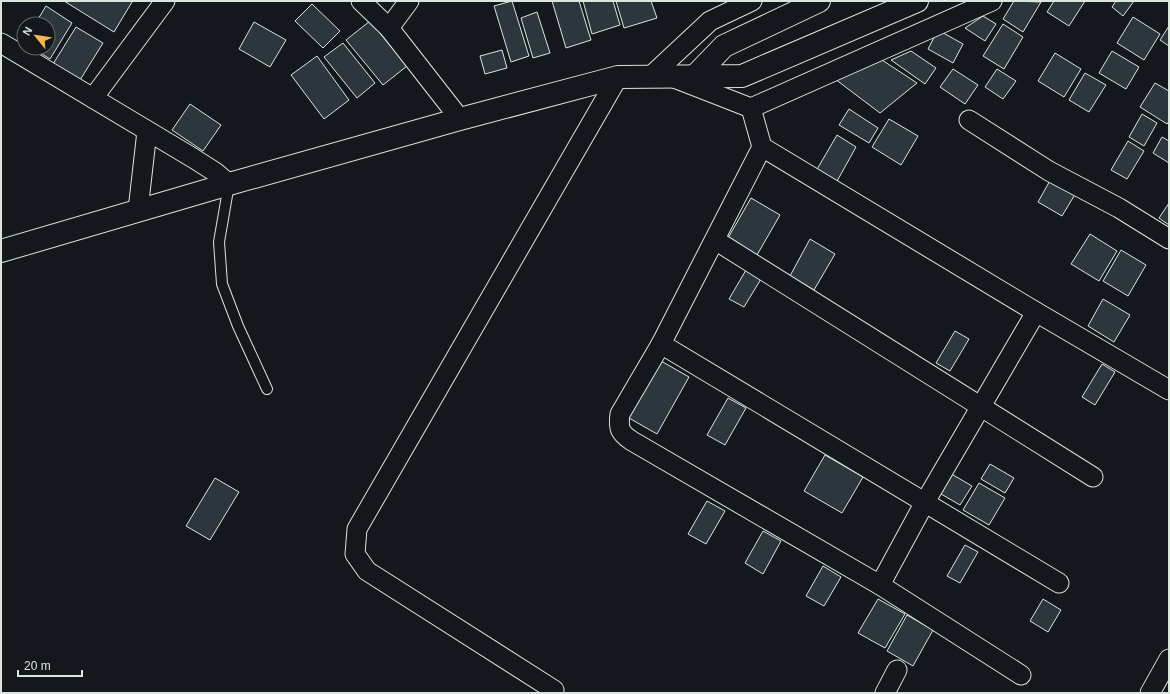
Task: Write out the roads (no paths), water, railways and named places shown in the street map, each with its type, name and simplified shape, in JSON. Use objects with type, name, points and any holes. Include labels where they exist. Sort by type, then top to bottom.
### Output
[{"type":"street","points":[[93,98],[165,1]]},
{"type":"street","points":[[361,1],[389,28],[460,119]]},
{"type":"street","points":[[389,28],[409,1]]},
{"type":"street","points":[[660,77],[710,21],[752,1]]},
{"type":"street","points":[[695,76],[724,46],[819,1]]},
{"type":"street","points":[[1,250],[460,119],[618,77],[742,76],[917,1]]},
{"type":"street","points":[[660,77],[751,108],[992,1]]},
{"type":"street","points":[[1,43],[215,172],[229,184]]},
{"type":"street","points":[[554,690],[367,571],[355,554],[357,529],[618,77]]},
{"type":"street","points":[[751,108],[762,147],[660,344],[620,414],[619,425],[624,435],[880,585],[1021,675]]},
{"type":"street","points":[[969,120],[1049,171],[1119,208],[1169,239]]},
{"type":"street","points":[[138,210],[147,131]]},
{"type":"street","points":[[762,147],[1036,312],[1169,390]]},
{"type":"street","points":[[715,240],[1093,477]]},
{"type":"street","points":[[880,585],[925,502],[1036,312]]},
{"type":"street","points":[[660,344],[1059,584]]},
{"type":"street","points":[[1150,693],[1169,659]]},
{"type":"street","points":[[885,693],[897,670]]},
{"type":"lane","points":[[229,184],[219,242],[222,284],[238,326],[267,389]]}]
